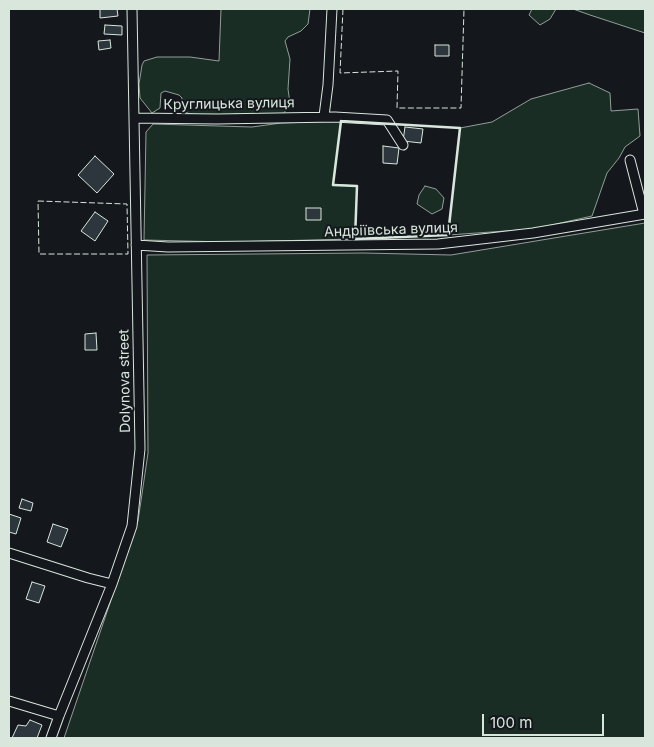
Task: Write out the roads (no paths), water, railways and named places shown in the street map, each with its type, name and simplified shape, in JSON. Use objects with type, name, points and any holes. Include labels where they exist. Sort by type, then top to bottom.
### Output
[{"type":"street","name":"Dolynova street","points":[[52,738],[112,584],[132,526],[140,450],[132,9]]},
{"type":"street","points":[[324,116],[328,85],[332,9]]},
{"type":"street","name":"Круглицька вулиця","points":[[134,118],[235,119],[324,116],[387,120],[403,145]]},
{"type":"street","points":[[630,160],[645,214]]},
{"type":"street","name":"Андріївська вулиця","points":[[136,245],[168,247],[438,244],[533,233],[645,214]]},
{"type":"street","points":[[9,553],[112,584]]},
{"type":"street","points":[[9,701],[59,716]]}]
